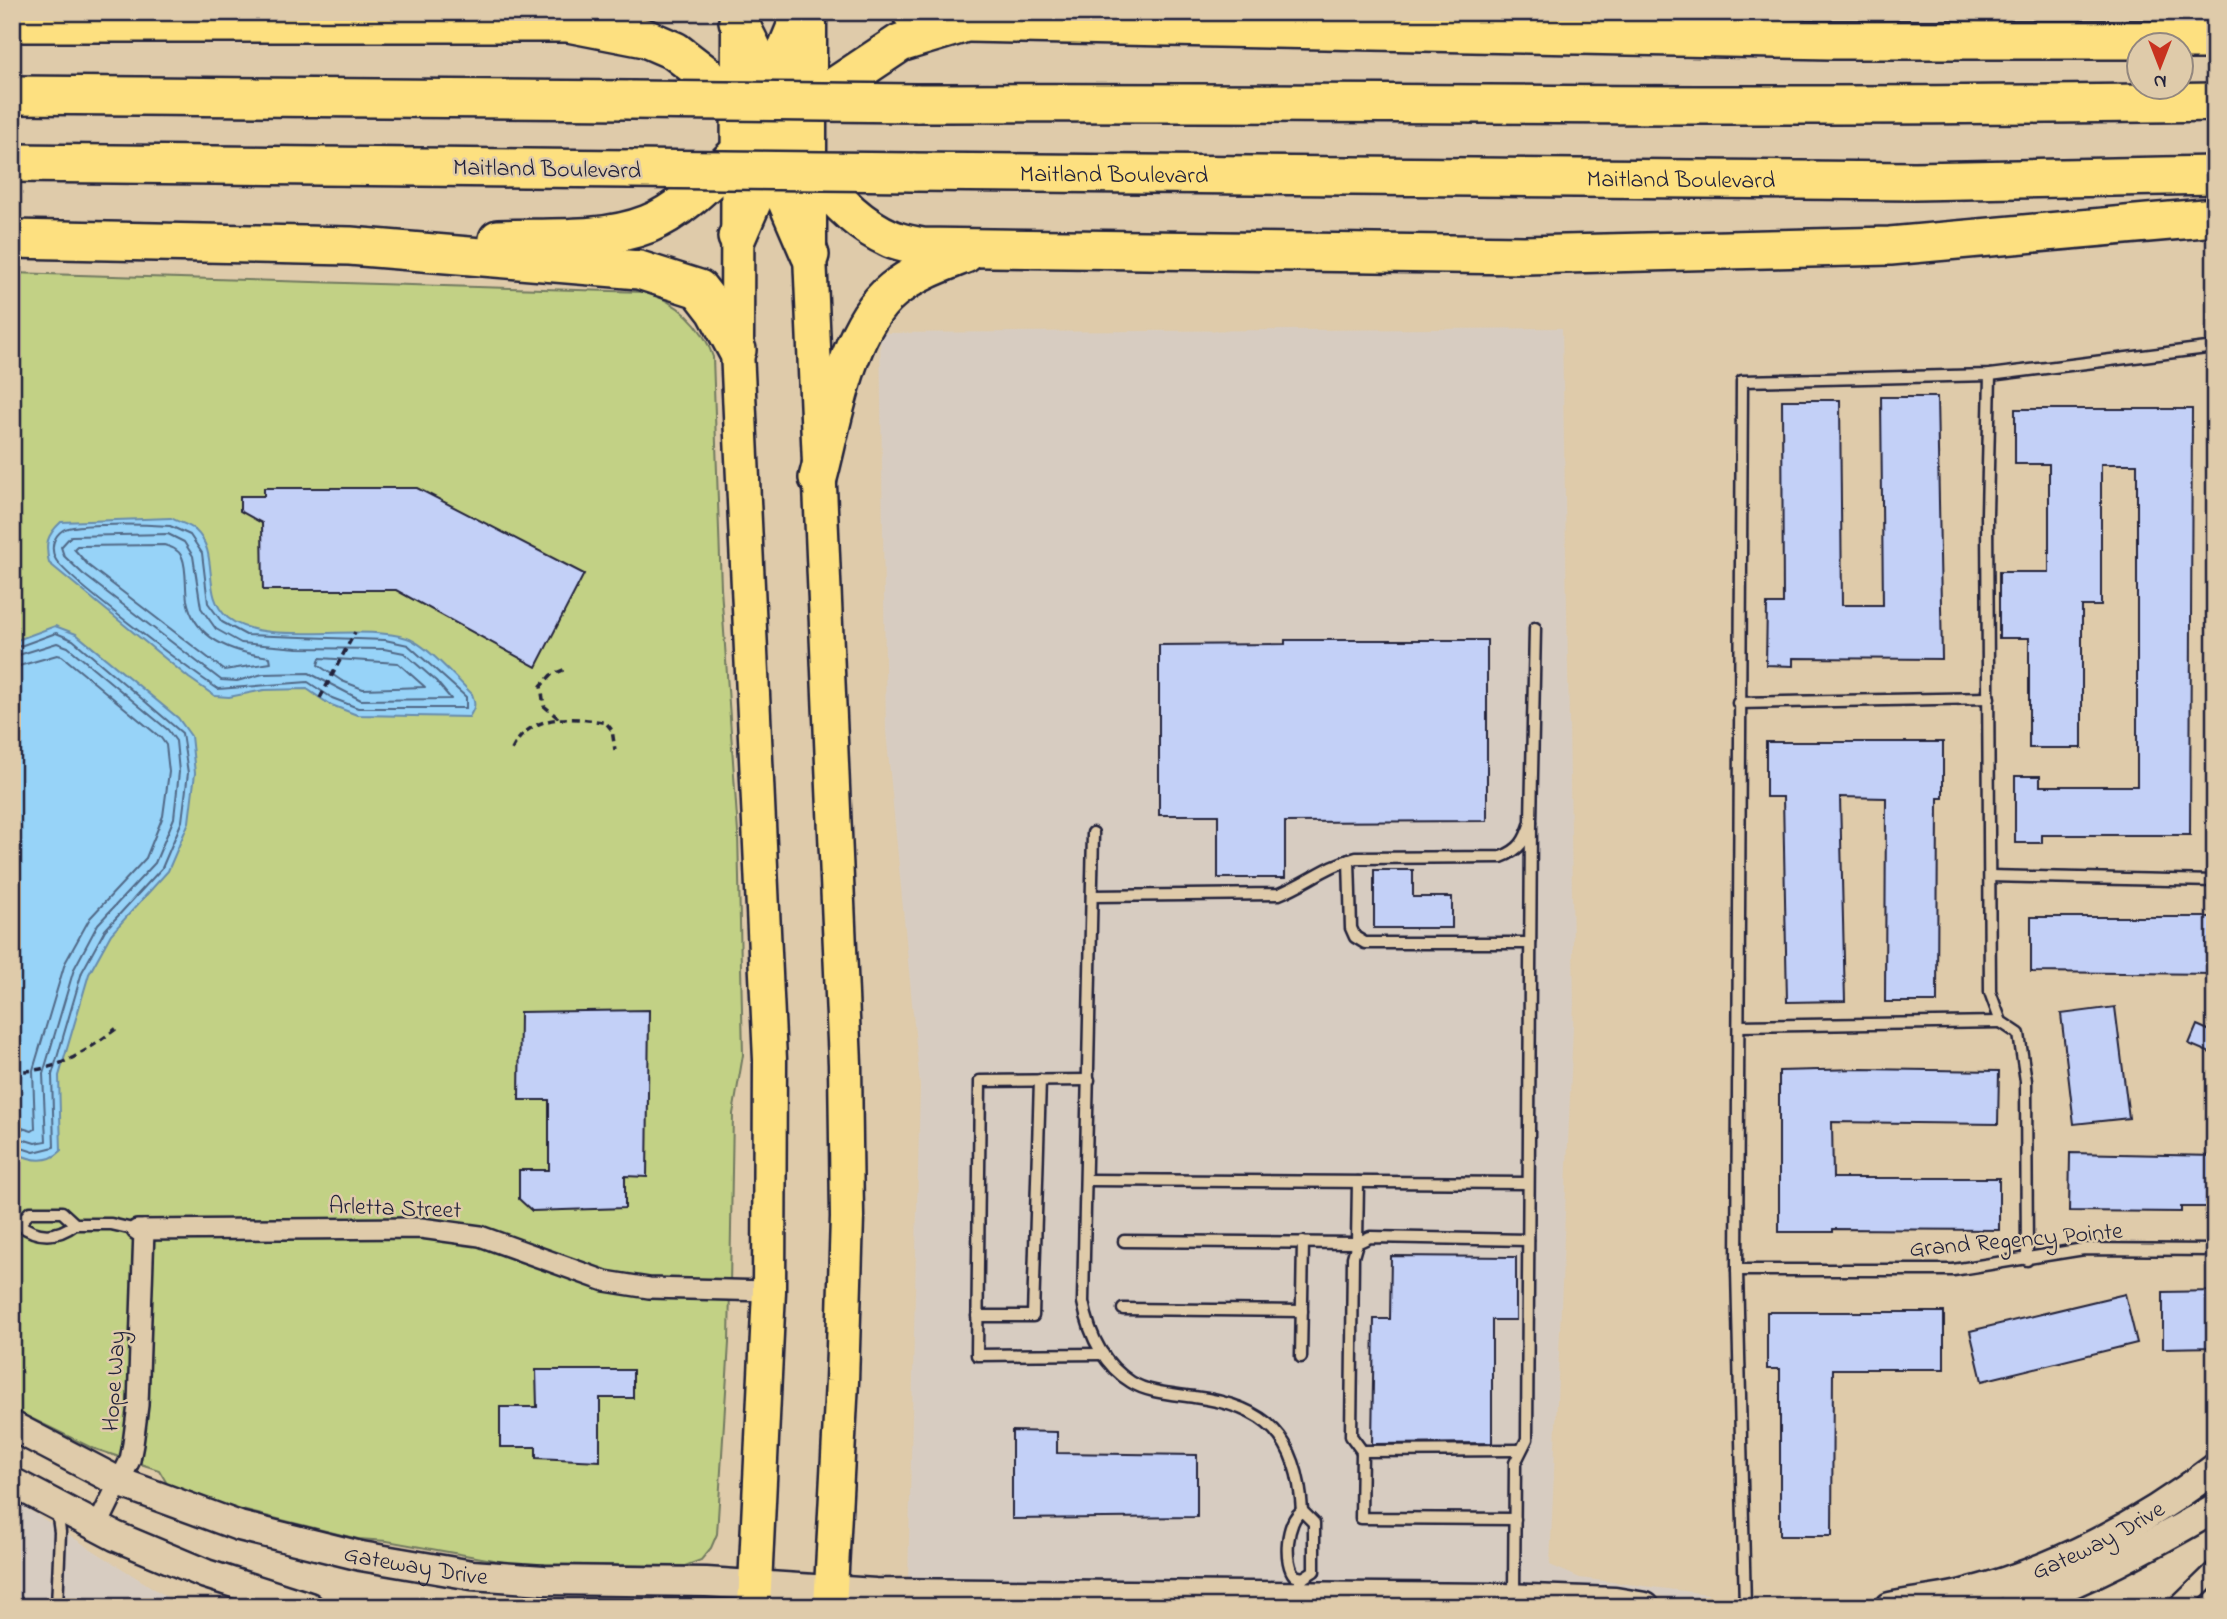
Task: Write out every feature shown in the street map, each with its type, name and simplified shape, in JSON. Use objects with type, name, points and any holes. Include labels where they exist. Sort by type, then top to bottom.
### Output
[{"type":"highway","points":[[350,246],[612,233],[649,224],[682,203],[749,135],[771,90],[802,12]]},
{"type":"highway","points":[[911,12],[968,23],[1830,40],[2215,40]]},
{"type":"highway","points":[[738,17],[771,90],[800,116],[810,163],[844,206],[891,239],[922,247],[1524,255],[1890,246],[2215,217]]},
{"type":"highway","points":[[12,23],[579,18],[645,38],[683,57],[749,135],[810,255]]},
{"type":"highway","points":[[749,135],[800,116],[900,43],[968,23]]},
{"type":"highway","points":[[12,95],[916,103],[1317,101],[1922,106],[2215,102]]},
{"type":"highway","points":[[737,237],[749,135]]},
{"type":"highway","name":"Maitland Boulevard","points":[[12,163],[1915,181],[2215,175]]},
{"type":"highway","points":[[12,239],[350,246],[639,270],[699,289],[716,311],[737,350]]},
{"type":"highway","points":[[818,478],[856,342],[877,307],[893,290],[929,268],[983,247]]},
{"type":"main road","points":[[800,116],[810,12]]},
{"type":"main road","points":[[738,17],[749,135]]},
{"type":"main road","points":[[810,163],[810,255],[818,478],[842,955],[847,1217],[831,1599]]},
{"type":"main road","points":[[737,237],[737,350],[770,1060],[769,1291],[755,1596]]},
{"type":"street","name":"Arletta Street","points":[[140,1230],[421,1228],[455,1231],[480,1236],[605,1281],[649,1288],[769,1291]]},
{"type":"street","name":"Hope Way","points":[[97,1527],[130,1460],[138,1405],[140,1230]]},
{"type":"street","name":"Gateway Drive","points":[[12,1426],[119,1482],[239,1526],[415,1567],[507,1578],[831,1599],[1296,1594],[1615,1602],[1644,1607]]},
{"type":"street","name":"Gateway Drive","points":[[1890,1607],[1964,1594],[2066,1559],[2139,1519],[2215,1468]]},
{"type":"street","points":[[12,1482],[97,1527],[206,1574],[309,1607]]},
{"type":"street","name":"Gateway Drive","points":[[2013,1607],[2067,1588],[2136,1555],[2215,1508]]},
{"type":"street","points":[[2178,1607],[2215,1571]]},
{"type":"lane","points":[[1745,1607],[1737,1270],[1738,703],[1742,382],[1990,374],[2215,346]]},
{"type":"lane","points":[[1990,374],[1987,514],[1990,992],[2001,1022]]},
{"type":"lane","points":[[1514,1599],[1515,1463],[1527,1439],[1535,628]]},
{"type":"lane","points":[[1738,703],[1989,698]]},
{"type":"lane","points":[[1092,896],[1279,894],[1300,886],[1331,866],[1349,860],[1501,858],[1516,851],[1525,839],[1531,822]]},
{"type":"lane","points":[[1093,833],[1083,1302],[1088,1327],[1109,1364],[1132,1384],[1161,1393],[1229,1402],[1260,1417],[1280,1436],[1300,1479],[1302,1511],[1314,1523],[1315,1566],[1296,1594]]},
{"type":"lane","points":[[1349,860],[1351,928],[1355,937],[1365,943],[1530,943]]},
{"type":"lane","points":[[1990,876],[2215,881]]},
{"type":"lane","points":[[1739,1026],[2001,1022],[2019,1034],[2026,1081],[2027,1260]]},
{"type":"lane","points":[[977,1316],[1033,1316],[1040,1080]]},
{"type":"lane","points":[[1088,1080],[980,1081],[977,1354],[1103,1354]]},
{"type":"lane","points":[[1087,1180],[1528,1183]]},
{"type":"lane","points":[[1358,1182],[1357,1242],[1353,1257],[1351,1436],[1362,1451],[1361,1518],[1515,1519]]},
{"type":"lane","points":[[75,1224],[62,1212],[30,1212],[16,1224],[32,1234],[62,1234],[75,1224],[111,1224],[140,1230]]},
{"type":"lane","points":[[1124,1241],[1357,1242],[1370,1237],[1528,1240]]},
{"type":"lane","points":[[1301,1357],[1303,1242]]},
{"type":"lane","name":"Grand Regency Pointe","points":[[1737,1270],[1953,1270],[2084,1249],[2215,1250]]},
{"type":"lane","points":[[1123,1309],[1302,1311]]},
{"type":"lane","points":[[1362,1451],[1520,1450]]},
{"type":"lane","points":[[57,1507],[60,1532],[57,1607]]},
{"type":"lane","points":[[1296,1594],[1289,1554],[1292,1519],[1302,1511]]},
{"type":"path","points":[[320,698],[355,632]]},
{"type":"path","points":[[566,669],[551,675],[541,686],[540,692],[548,712],[559,718],[606,723],[612,730],[615,750]]},
{"type":"path","points":[[512,750],[533,727],[559,718]]},
{"type":"path","points":[[12,1071],[41,1069],[66,1063],[117,1028]]},
{"type":"path","points":[[12,1071],[49,1068],[72,1060],[98,1044]]},
{"type":"shaded area","points":[[1562,328],[1574,1003],[1550,1565],[1580,1578],[1708,1594],[1708,1602],[1693,1600],[1689,1596],[1685,1600],[1616,1590],[908,1581],[920,1086],[886,731],[880,333]]},
{"type":"shaded area","points":[[12,1499],[183,1607],[12,1607]]},
{"type":"green space","points":[[12,273],[645,292],[678,308],[696,325],[709,345],[713,357],[721,588],[738,833],[743,1055],[733,1114],[729,1343],[717,1534],[711,1548],[701,1560],[685,1566],[515,1564],[387,1541],[358,1539],[234,1508],[169,1487],[159,1470],[92,1448],[12,1409]]},
{"type":"water","points":[[171,518],[193,528],[203,539],[215,598],[228,618],[244,627],[264,631],[387,634],[407,638],[432,654],[472,694],[473,711],[469,717],[357,715],[329,704],[307,689],[264,690],[229,697],[215,696],[189,678],[49,563],[48,541],[61,522]]},
{"type":"water","points":[[55,626],[76,634],[178,718],[191,736],[195,773],[189,822],[168,871],[111,934],[89,974],[59,1076],[61,1151],[50,1158],[39,1160],[16,1153],[12,1139],[12,642]]},
{"type":"building","points":[[1881,397],[1937,397],[1942,659],[1793,658],[1793,666],[1766,665],[1767,604],[1783,604],[1782,400],[1840,400],[1842,605],[1883,605]]},
{"type":"building","points":[[2015,409],[2192,409],[2190,835],[2042,835],[2042,843],[2015,843],[2015,776],[2040,776],[2040,786],[2137,786],[2137,464],[2101,464],[2101,606],[2082,606],[2082,748],[2029,748],[2029,638],[1999,638],[1999,572],[2049,572],[2049,464],[2015,464]]},
{"type":"building","points":[[264,488],[417,488],[584,574],[536,667],[396,590],[263,590],[262,523],[240,511],[240,496],[264,496]]},
{"type":"building","points":[[1285,640],[1487,640],[1487,821],[1285,822],[1285,878],[1218,878],[1218,815],[1159,815],[1159,645],[1285,644]]},
{"type":"building","points":[[1766,742],[1943,742],[1943,798],[1938,798],[1937,1002],[1885,1002],[1886,798],[1840,797],[1845,1001],[1787,1002],[1783,797],[1766,797]]},
{"type":"building","points":[[1374,870],[1413,870],[1413,897],[1452,897],[1452,928],[1374,928]]},
{"type":"building","points":[[2031,917],[2215,917],[2215,974],[2031,972]]},
{"type":"building","points":[[2115,1007],[2129,1118],[2074,1124],[2061,1014]]},
{"type":"building","points":[[649,1010],[647,1177],[625,1176],[625,1208],[532,1211],[519,1199],[519,1170],[549,1170],[549,1100],[519,1100],[520,1012]]},
{"type":"building","points":[[2197,1025],[2215,1033],[2215,1055],[2189,1044]]},
{"type":"building","points":[[1779,1071],[1999,1071],[1998,1124],[1832,1122],[1833,1178],[1999,1178],[1999,1230],[1833,1229],[1833,1232],[1779,1232]]},
{"type":"building","points":[[2070,1153],[2215,1156],[2215,1207],[2181,1207],[2181,1212],[2069,1211]]},
{"type":"building","points":[[1391,1256],[1516,1257],[1516,1320],[1492,1320],[1492,1443],[1372,1444],[1374,1319],[1390,1319]]},
{"type":"building","points":[[2215,1291],[2215,1347],[2163,1348],[2163,1292]]},
{"type":"building","points":[[2125,1294],[2137,1343],[1982,1381],[1970,1331]]},
{"type":"building","points":[[1767,1312],[1944,1312],[1944,1369],[1833,1369],[1832,1536],[1780,1536],[1780,1369],[1767,1369]]},
{"type":"building","points":[[536,1370],[633,1370],[633,1398],[600,1398],[600,1461],[536,1458],[536,1447],[500,1447],[500,1407],[537,1407]]},
{"type":"building","points":[[1012,1431],[1057,1432],[1057,1453],[1197,1455],[1197,1517],[1012,1519]]}]
